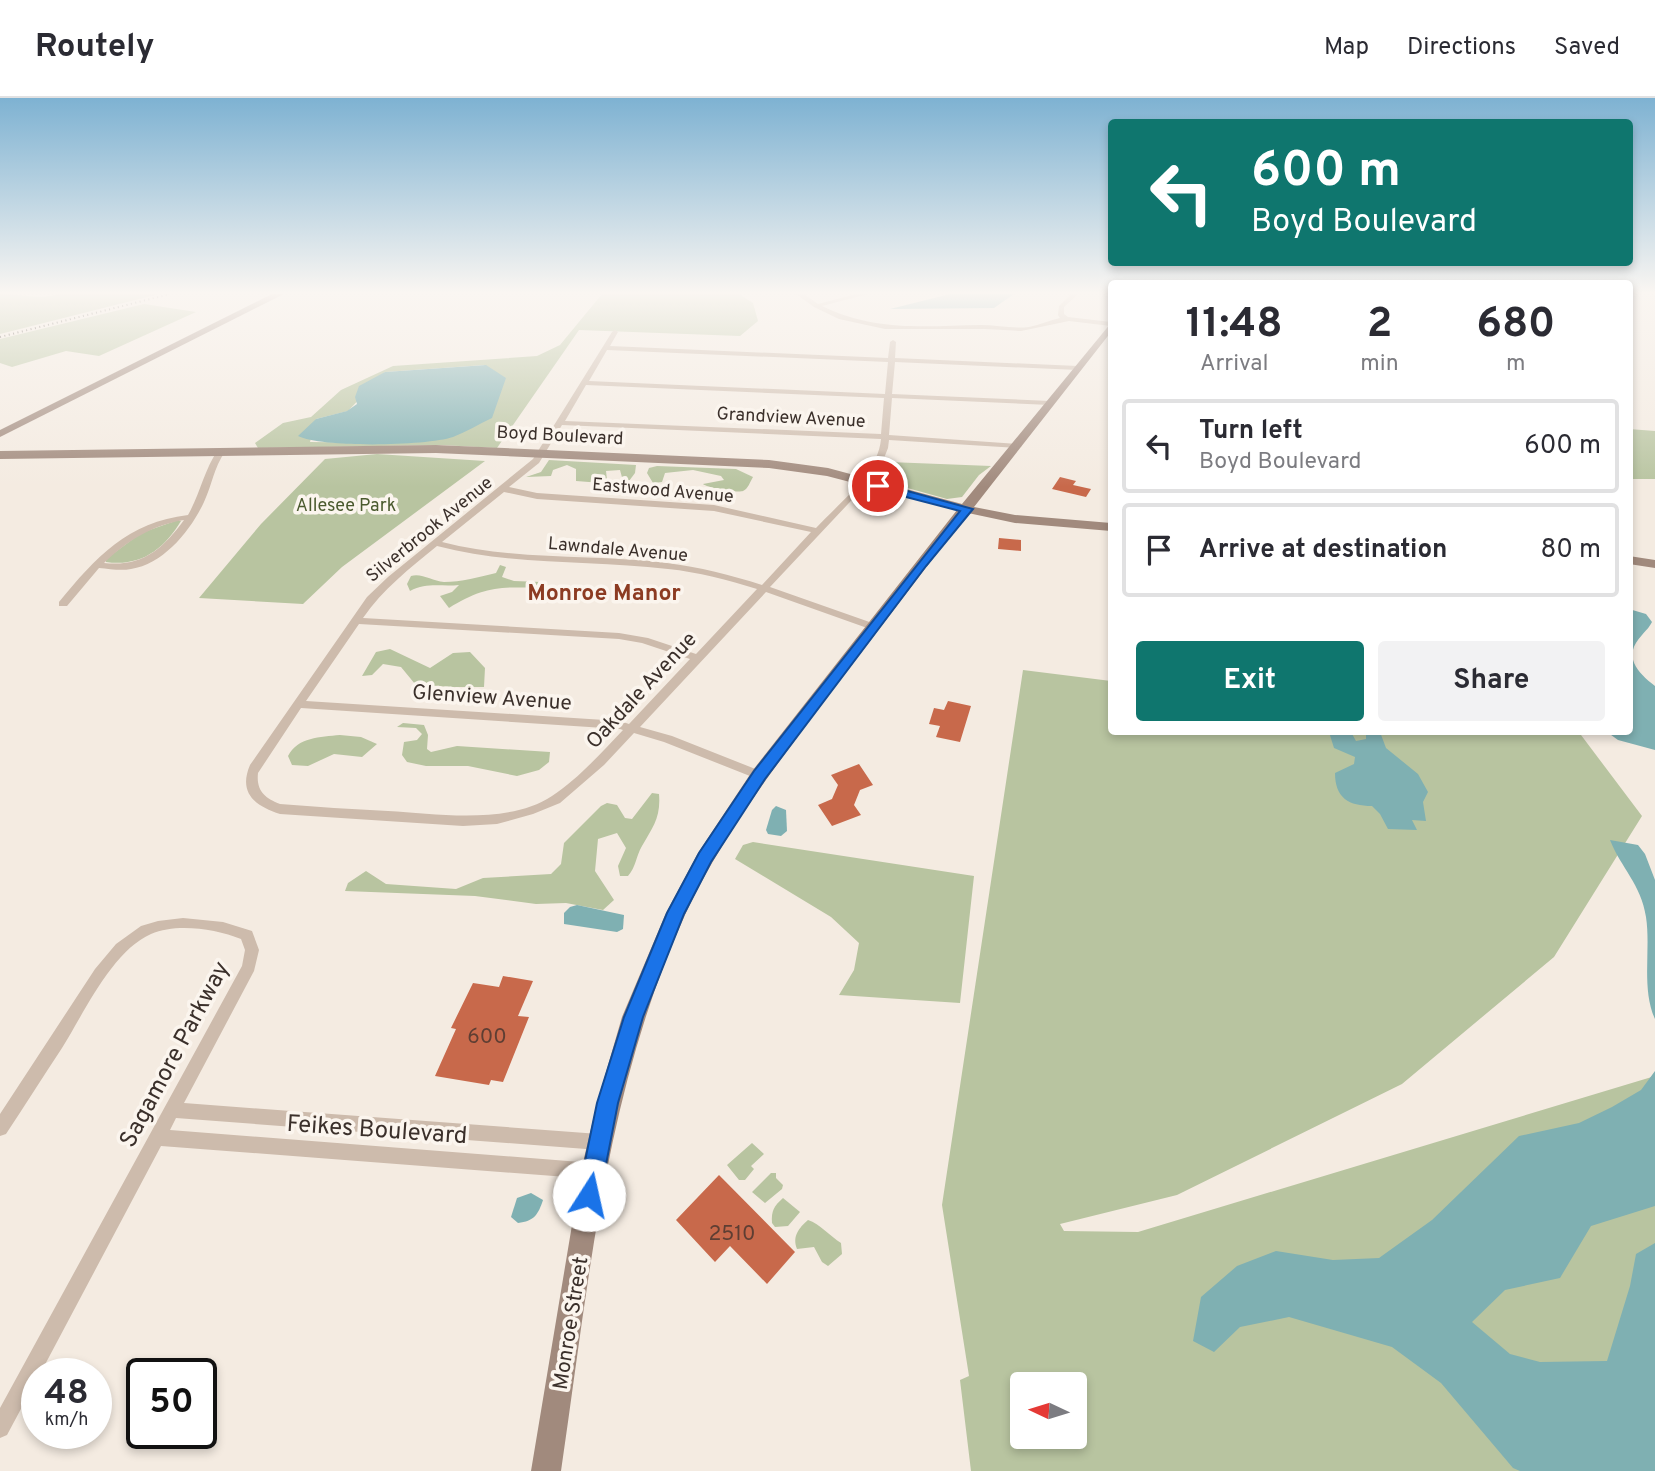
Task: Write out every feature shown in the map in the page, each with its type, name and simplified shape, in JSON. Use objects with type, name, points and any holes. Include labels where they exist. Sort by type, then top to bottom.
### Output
[{"type":"street","points":[[0,434],[149,358]]},
{"type":"street","name":"Silverbrook Avenue","points":[[253,793],[253,770],[355,621],[381,588],[504,489],[543,454],[600,358]]},
{"type":"street","points":[[868,358],[1078,368]]},
{"type":"street","name":"Monroe Street","points":[[546,1471],[593,1171],[611,1088],[634,1017],[676,913],[705,858],[759,775],[1086,358]]},
{"type":"street","name":"Oakdale Avenue","points":[[253,793],[267,806],[280,809],[463,821],[497,819],[529,811],[556,800],[580,782],[864,482],[882,459],[892,359]]},
{"type":"street","points":[[585,383],[1050,403]]},
{"type":"street","name":"Grandview Avenue","points":[[562,422],[1018,446]]},
{"type":"street","name":"Boyd Boulevard","points":[[0,455],[436,449],[769,464],[828,472],[967,509],[1054,524],[1108,527]]},
{"type":"street","points":[[96,565],[129,566],[156,555],[190,517],[203,493],[211,466],[221,452]]},
{"type":"street","name":"Eastwood Avenue","points":[[504,489],[537,496],[714,508],[818,531]]},
{"type":"street","points":[[63,604],[96,565],[126,540],[149,526],[176,517],[190,517]]},
{"type":"street","name":"Lawndale Avenue","points":[[436,543],[501,556],[671,566],[762,590],[874,627]]},
{"type":"street","points":[[1633,561],[1655,564]]},
{"type":"street","points":[[355,621],[619,636],[644,640],[697,658]]},
{"type":"street","name":"Glenview Avenue","points":[[297,704],[605,723],[631,728],[759,775]]},
{"type":"street","name":"Sagamore Parkway","points":[[0,1128],[109,963],[124,946],[146,931],[166,925],[231,928],[247,934],[251,943],[249,967],[0,1429]]},
{"type":"street","name":"Feikes Boulevard","points":[[172,1110],[599,1142]]},
{"type":"street","name":"Feikes Boulevard","points":[[157,1137],[593,1171]]},
{"type":"green space","points":[[0,358],[42,358],[12,367],[0,363]]},
{"type":"green space","points":[[507,358],[559,358],[497,448],[441,445],[258,448],[255,443],[283,423],[311,417],[341,390],[393,366]],"holes":[[[485,365],[400,443],[310,442],[316,419],[348,411],[385,372]]]},
{"type":"green space","points":[[1633,429],[1655,431],[1655,479],[1633,479]]},
{"type":"green space","name":"Allesee Park","points":[[377,454],[485,461],[342,567],[303,604],[199,598],[261,524],[325,459]]},
{"type":"green space","points":[[549,460],[636,465],[635,473],[629,481],[623,481],[620,470],[606,471],[607,480],[602,483],[576,481],[576,469],[567,465],[553,470],[551,476],[526,477],[541,472]]},
{"type":"green space","points":[[889,462],[991,466],[979,475],[962,497],[947,499],[875,479]]},
{"type":"green space","points":[[649,468],[736,469],[753,477],[743,491],[706,486],[703,484],[724,480],[721,476],[693,470],[665,473],[662,482],[653,483],[647,473]]},
{"type":"green space","points":[[181,521],[167,540],[150,554],[130,562],[106,562],[106,559],[141,533]]},
{"type":"green space","points":[[500,565],[506,567],[502,577],[514,581],[541,582],[536,588],[511,587],[481,592],[449,608],[440,596],[452,592],[459,585],[428,586],[410,591],[407,584],[411,576],[415,575],[444,582],[470,579],[496,573]]},
{"type":"green space","points":[[390,649],[430,668],[453,653],[470,652],[485,668],[484,687],[415,684],[401,667],[383,664],[372,675],[362,676],[376,652]]},
{"type":"green space","points":[[1023,670],[1108,681],[1108,735],[1581,735],[1642,816],[1554,957],[1402,1084],[1177,1195],[1060,1224],[1064,1231],[1138,1232],[1655,1076],[1655,1471],[971,1471],[960,1380],[969,1376],[942,1205]]},
{"type":"green space","points":[[403,723],[424,725],[428,735],[427,749],[431,752],[457,746],[550,752],[549,762],[539,770],[517,776],[468,766],[426,766],[407,762],[402,755],[404,742],[417,740],[422,734],[416,728],[397,727]]},
{"type":"green space","points":[[340,735],[361,737],[377,744],[362,757],[334,754],[308,766],[292,765],[288,756],[298,745],[310,739]]},
{"type":"green space","points":[[652,793],[659,794],[657,816],[628,876],[620,876],[618,866],[626,848],[617,833],[598,839],[595,871],[614,900],[603,910],[566,903],[536,904],[475,896],[345,891],[348,883],[366,871],[386,884],[456,889],[483,878],[551,874],[561,864],[564,843],[601,806],[607,803],[617,805],[625,818],[632,819]]},
{"type":"green space","points":[[753,842],[974,876],[960,1003],[839,995],[854,970],[859,943],[831,917],[735,859],[743,845]]},
{"type":"green space","points":[[752,1143],[764,1154],[751,1166],[754,1169],[745,1180],[739,1180],[727,1165]]},
{"type":"green space","points":[[771,1173],[776,1173],[776,1178],[783,1185],[782,1189],[765,1203],[752,1192]]},
{"type":"green space","points":[[783,1198],[800,1212],[788,1226],[775,1227],[772,1223],[773,1212]]},
{"type":"green space","points":[[808,1220],[841,1243],[842,1254],[828,1266],[822,1262],[814,1247],[797,1249],[797,1233]]},
{"type":"water","points":[[486,365],[506,378],[492,418],[453,437],[421,442],[350,444],[310,440],[298,436],[316,419],[347,411],[357,404],[355,397],[359,386],[385,372]]},
{"type":"water","points":[[1633,610],[1646,614],[1652,622],[1633,650]]},
{"type":"water","points":[[1633,657],[1638,669],[1655,686],[1655,750],[1618,740],[1611,735],[1633,735]]},
{"type":"water","points":[[1330,735],[1353,735],[1356,741],[1366,739],[1366,735],[1381,735],[1386,748],[1418,774],[1428,792],[1423,802],[1426,821],[1412,820],[1417,830],[1388,829],[1372,806],[1345,799],[1338,789],[1335,773],[1354,764],[1355,757],[1334,748]]},
{"type":"water","points":[[776,806],[786,810],[787,831],[781,836],[768,834],[766,830],[772,810]]},
{"type":"water","points":[[1610,840],[1638,845],[1645,854],[1655,880],[1655,1019],[1648,995],[1647,930],[1643,905]]},
{"type":"water","points":[[577,905],[624,915],[623,929],[617,932],[564,924],[564,913]]},
{"type":"water","points":[[1655,1071],[1655,1206],[1591,1226],[1560,1278],[1505,1290],[1472,1322],[1510,1354],[1540,1362],[1607,1361],[1630,1286],[1636,1254],[1655,1243],[1655,1471],[1520,1471],[1513,1468],[1441,1383],[1392,1347],[1289,1317],[1240,1327],[1214,1352],[1193,1341],[1201,1297],[1237,1266],[1276,1251],[1333,1260],[1379,1258],[1432,1220],[1519,1136],[1579,1123],[1641,1090]]},
{"type":"water","points":[[531,1193],[543,1200],[539,1210],[532,1219],[518,1223],[511,1217],[517,1198]]},
{"type":"building","points":[[1060,477],[1076,481],[1073,485],[1091,489],[1086,497],[1052,489]]},
{"type":"building","points":[[999,538],[1021,540],[1021,551],[998,549]]},
{"type":"building","points":[[948,701],[971,706],[960,742],[936,737],[940,726],[929,724],[934,708],[944,710]]},
{"type":"building","points":[[859,764],[873,785],[860,790],[854,805],[861,815],[832,826],[818,805],[832,799],[838,785],[831,775]]},
{"type":"building","points":[[503,976],[533,981],[518,1016],[529,1017],[503,1082],[491,1080],[489,1085],[435,1076],[456,1029],[451,1028],[473,983],[499,987]]},
{"type":"building","points":[[719,1175],[795,1252],[767,1284],[730,1246],[715,1262],[676,1220]]},
{"type":"district","name":"Monroe Manor","points":[[604,592]]},
{"type":"route","points":[[589,1195],[608,1103],[634,1017],[676,913],[705,858],[759,775],[922,563],[967,509],[878,486]]}]
